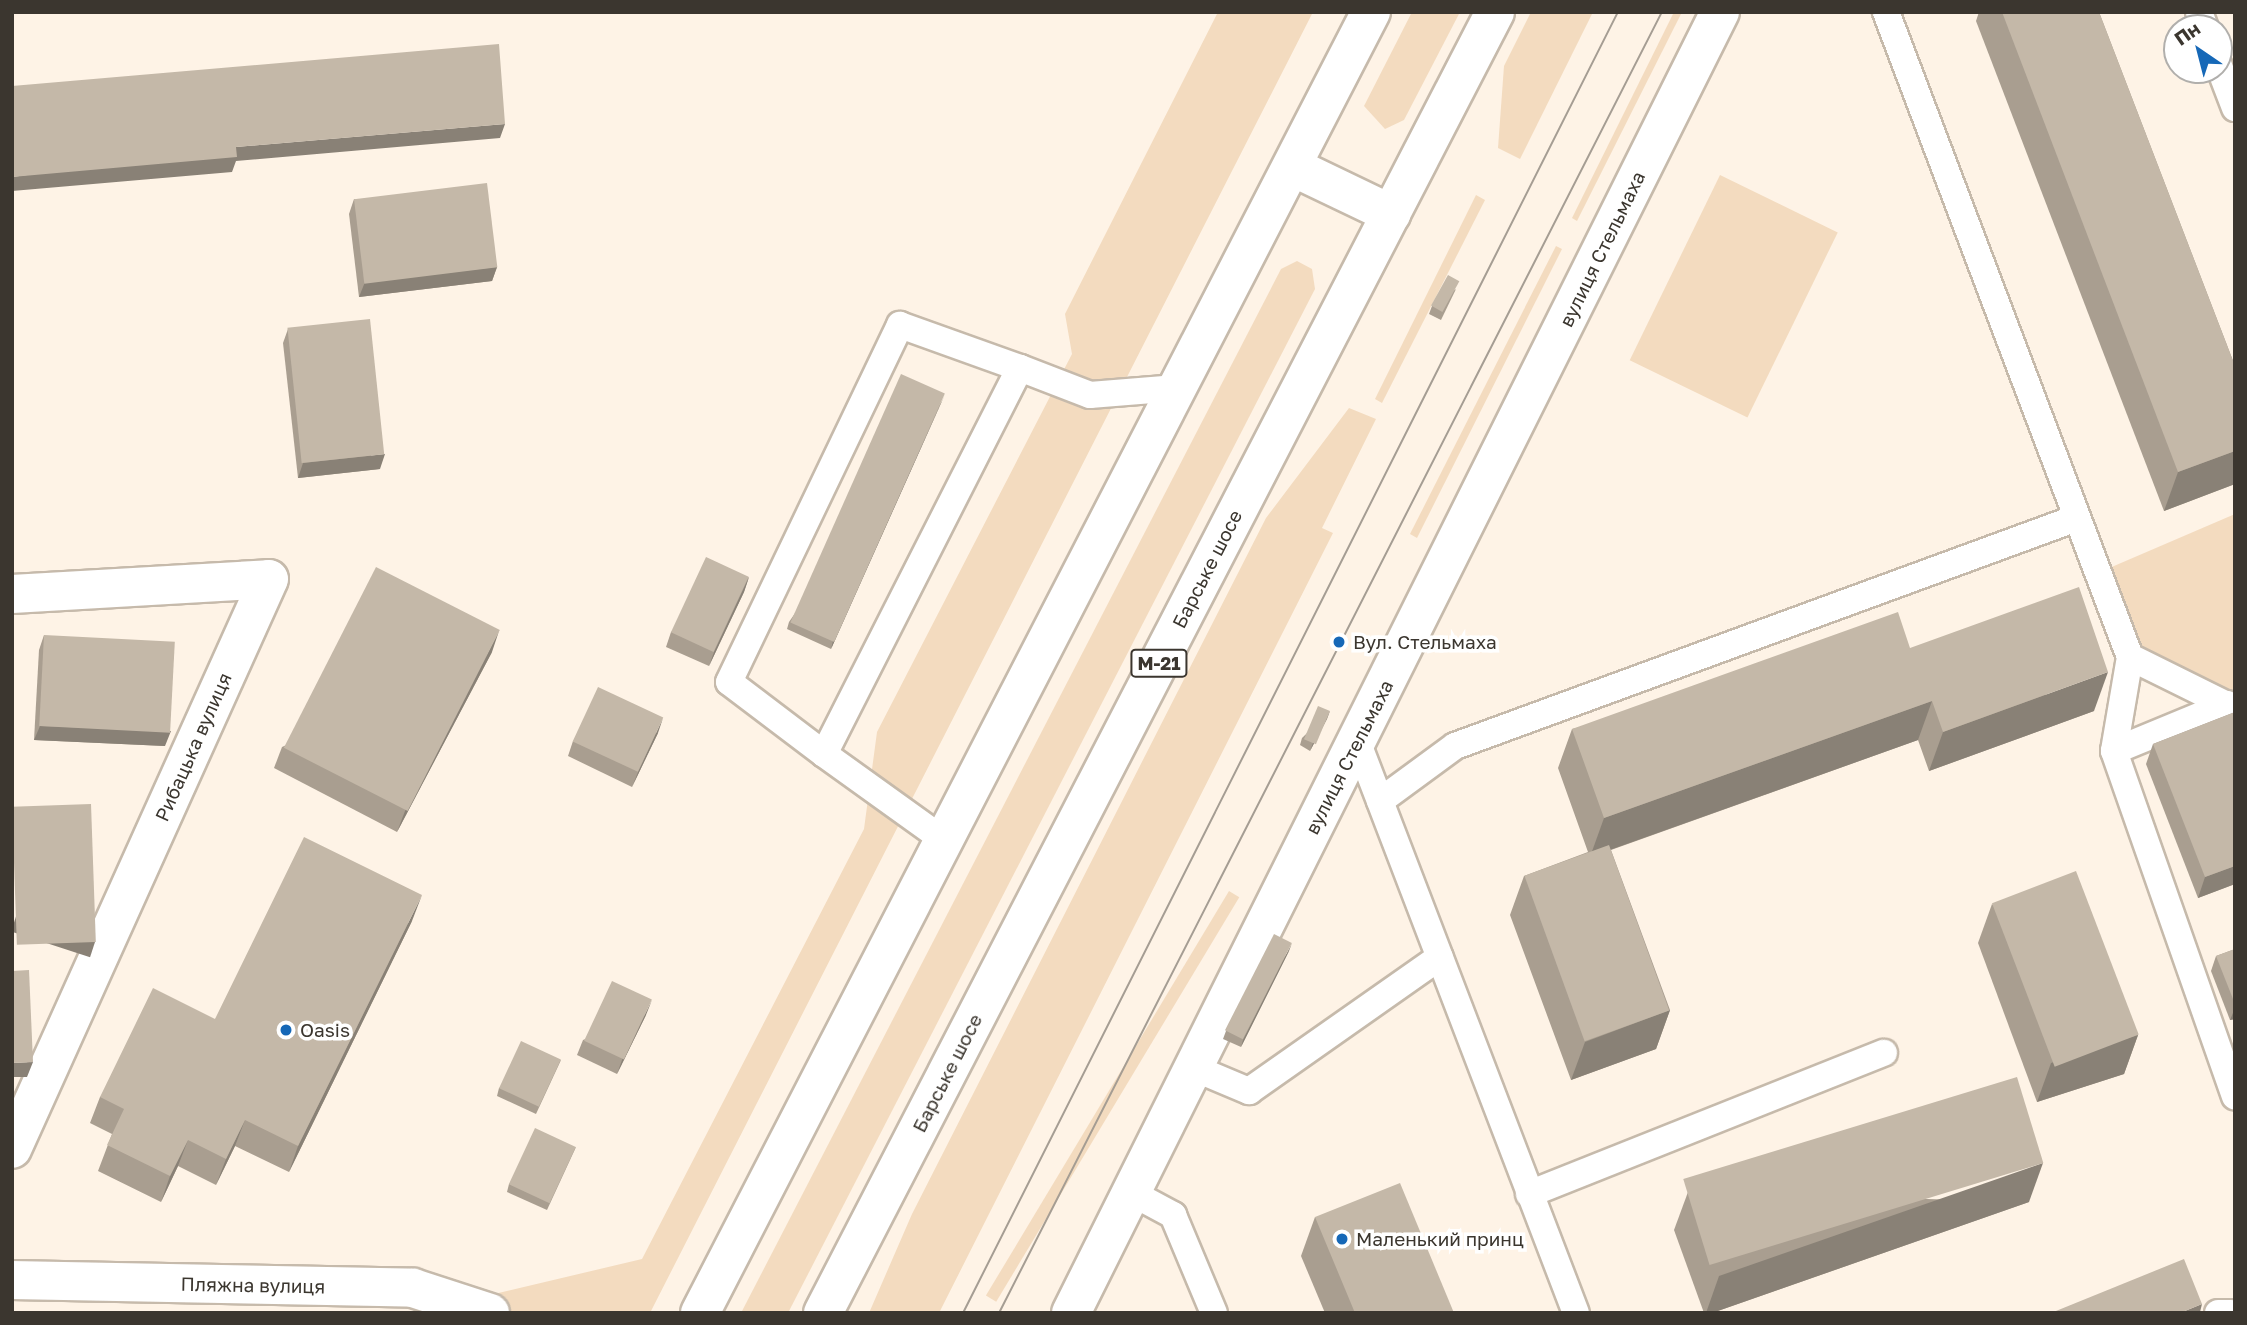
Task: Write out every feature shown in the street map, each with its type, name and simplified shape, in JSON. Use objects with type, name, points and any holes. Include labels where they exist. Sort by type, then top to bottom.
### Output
[{"type":"main road","points":[[700,1313],[941,838],[1293,167],[1371,12]]},
{"type":"main road","name":"Барське шосе","points":[[823,1313],[1495,12]]},
{"type":"main road","name":"вулиця Стельмаха","points":[[1071,1313],[1720,12]]},
{"type":"main road","points":[[1293,167],[1391,214]]},
{"type":"main road","name":"Рибацька вулиця","points":[[12,594],[269,579],[12,1149]]},
{"type":"main road","name":"Пляжна вулиця","points":[[12,1280],[413,1288],[490,1313]]},
{"type":"lane","points":[[1886,12],[2074,519],[2130,657],[2114,751],[2235,1096]]},
{"type":"lane","points":[[2226,84],[2235,108]]},
{"type":"lane","points":[[941,838],[729,682],[900,325],[1090,396],[1177,388]]},
{"type":"lane","points":[[824,754],[1020,368]]},
{"type":"lane","points":[[1380,801],[1455,746],[2074,519]]},
{"type":"lane","points":[[2130,657],[2231,706]]},
{"type":"lane","points":[[2114,751],[2231,706]]},
{"type":"lane","points":[[1357,741],[1576,1313]]},
{"type":"lane","points":[[1194,1068],[1250,1091],[1440,957]]},
{"type":"lane","points":[[1529,1194],[1884,1053]]},
{"type":"lane","points":[[1132,1193],[1173,1214],[1214,1313]]},
{"type":"lane","points":[[2218,1313],[2231,1313]]},
{"type":"shaded area","points":[[1218,12],[1313,12],[650,1313],[414,1313],[642,1259],[864,829],[877,732],[1072,354],[1065,314]]},
{"type":"shaded area","points":[[1412,12],[1460,12],[1404,120],[1385,129],[1364,106]]},
{"type":"shaded area","points":[[1531,12],[1593,12],[1520,159],[1498,148],[1504,66]]},
{"type":"shaded area","points":[[1674,12],[1682,12],[1577,221],[1572,218]]},
{"type":"shaded area","points":[[1720,175],[1838,232],[1747,418],[1630,360]]},
{"type":"shaded area","points":[[1476,195],[1485,200],[1382,403],[1375,399]]},
{"type":"shaded area","points":[[1556,246],[1562,249],[1417,538],[1410,534]]},
{"type":"shaded area","points":[[1297,261],[1312,269],[1315,289],[788,1313],[741,1313],[1281,269]]},
{"type":"shaded area","points":[[1349,408],[1376,419],[1322,528],[1333,533],[939,1313],[869,1313],[912,1214],[1266,518]]},
{"type":"shaded area","points":[[2235,514],[2235,699],[2139,648],[2107,569]]},
{"type":"shaded area","points":[[1229,891],[1239,897],[996,1302],[986,1296]]},
{"type":"building","points":[[2002,12],[2099,12],[2235,366],[2235,451],[2178,472]]},
{"type":"building","points":[[499,44],[505,124],[236,147],[237,157],[12,177],[12,86]]},
{"type":"building","points":[[487,183],[497,267],[364,284],[354,199]]},
{"type":"building","points":[[1448,275],[1459,281],[1442,312],[1431,306]]},
{"type":"building","points":[[370,319],[384,454],[302,463],[287,328]]},
{"type":"building","points":[[901,374],[945,394],[834,642],[790,622]]},
{"type":"building","points":[[706,557],[749,577],[714,652],[671,632]]},
{"type":"building","points":[[376,567],[500,630],[408,811],[284,748]]},
{"type":"building","points":[[2079,587],[2108,672],[1943,732],[1932,701],[1604,818],[1572,729],[1898,612],[1910,648]]},
{"type":"building","points":[[44,635],[175,642],[170,733],[39,726]]},
{"type":"building","points":[[598,687],[663,717],[638,772],[573,741]]},
{"type":"building","points":[[1318,706],[1330,711],[1316,744],[1304,739]]},
{"type":"building","points":[[2235,712],[2235,866],[2205,877],[2153,744]]},
{"type":"building","points":[[91,804],[96,942],[17,945],[12,807]]},
{"type":"building","name":"Oasis","points":[[304,837],[422,895],[298,1146],[245,1120],[226,1159],[188,1140],[170,1176],[107,1145],[124,1109],[100,1097],[153,988],[215,1019]]},
{"type":"building","points":[[1609,845],[1669,1010],[1585,1041],[1524,876]]},
{"type":"building","points":[[2076,871],[2139,1034],[2055,1067],[1992,903]]},
{"type":"building","points":[[1274,934],[1292,943],[1243,1039],[1225,1030]]},
{"type":"building","points":[[2235,949],[2235,1004],[2216,956]]},
{"type":"building","points":[[29,970],[33,1062],[12,1063],[12,971]]},
{"type":"building","points":[[612,981],[652,1000],[624,1059],[584,1041]]},
{"type":"building","points":[[521,1041],[561,1060],[539,1107],[499,1088]]},
{"type":"building","points":[[2017,1077],[2043,1163],[1710,1265],[1683,1179]]},
{"type":"building","points":[[535,1128],[576,1147],[550,1203],[509,1184]]},
{"type":"building","points":[[1400,1183],[1454,1313],[1355,1313],[1315,1217]]},
{"type":"building","points":[[2184,1259],[2202,1304],[2180,1313],[2051,1313]]},
{"type":"tram line","points":[[963,1313],[1618,12]]},
{"type":"tram line","points":[[999,1313],[1662,12]]},
{"type":"place","name":"Вул. Стельмаха","points":[[1339,642]]},
{"type":"place","name":"Oasis","points":[[286,1030]]},
{"type":"place","name":"Маленький принц","points":[[1342,1239]]}]
